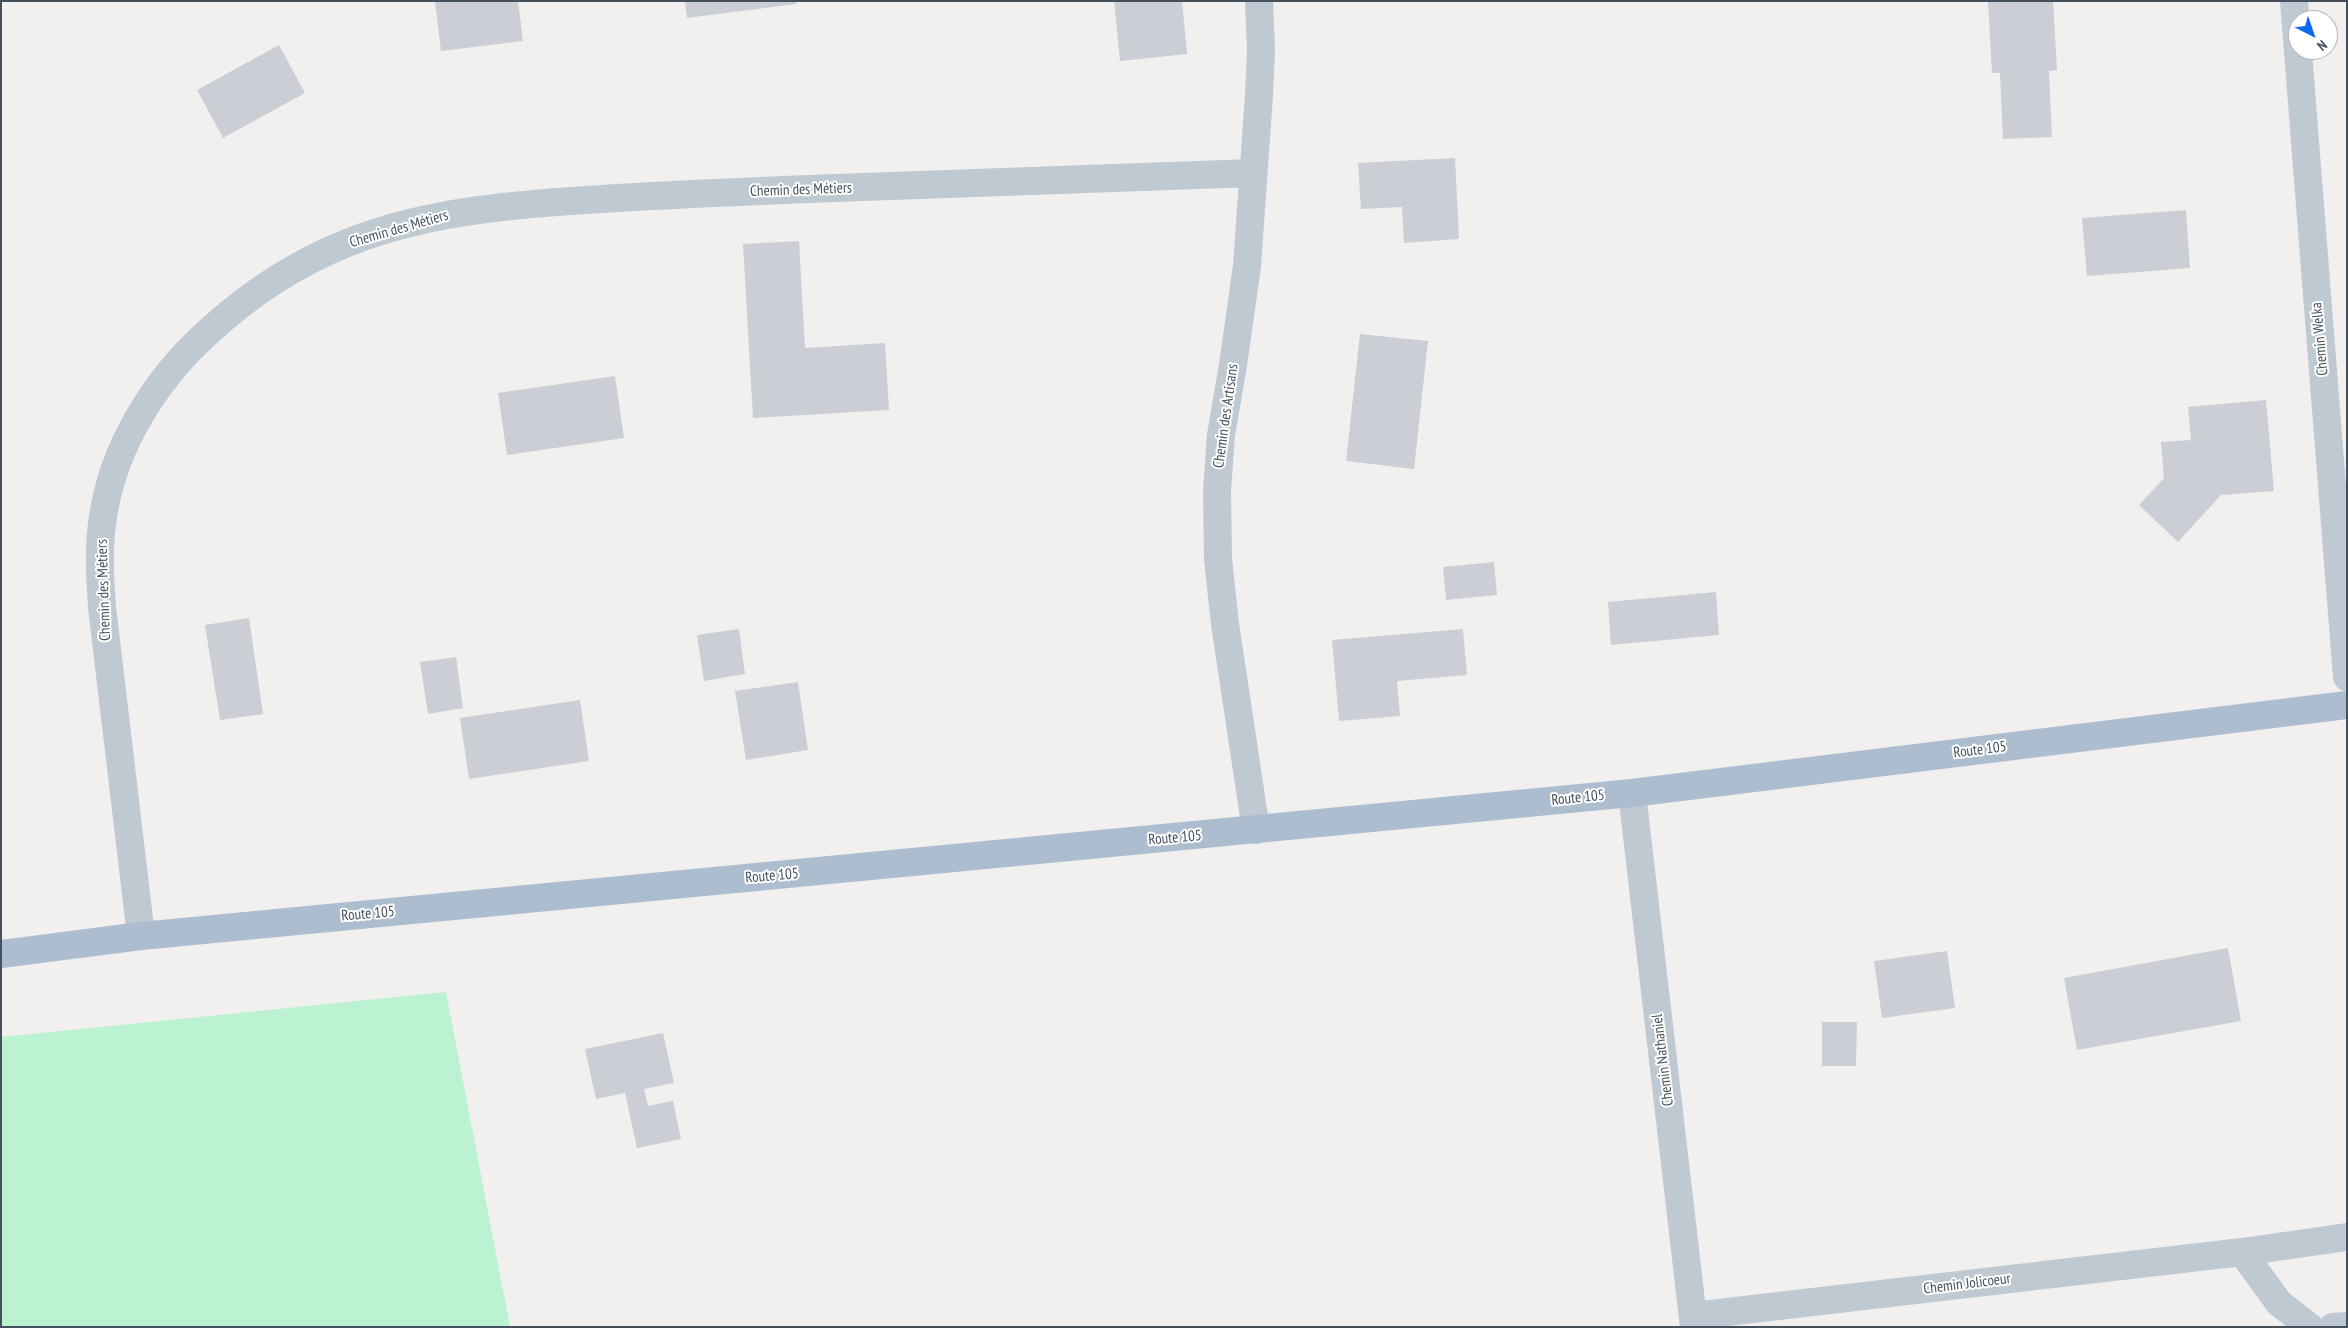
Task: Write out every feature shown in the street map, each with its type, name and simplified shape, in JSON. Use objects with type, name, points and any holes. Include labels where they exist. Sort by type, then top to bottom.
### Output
[{"type":"main road","name":"Route 105","points":[[1,954],[141,936],[1632,793],[2347,705]]},
{"type":"street","name":"Chemin des Artisans","points":[[1256,830],[1224,624],[1218,558],[1217,491],[1221,435],[1247,266],[1261,50],[1259,1]]},
{"type":"street","name":"Chemin Welka","points":[[2294,1],[2347,677]]},
{"type":"street","name":"Chemin des Métiers","points":[[141,936],[102,608],[100,564],[102,518],[111,478],[126,444],[145,406],[169,372],[192,347],[226,316],[267,285],[306,262],[347,243],[398,226],[458,213],[537,203],[644,196],[1254,173]]},
{"type":"street","name":"Chemin Nathaniel","points":[[1632,793],[1694,1321]]},
{"type":"street","name":"Chemin Jolicoeur","points":[[1694,1321],[2347,1237]]},
{"type":"street","points":[[2242,1252],[2279,1303],[2310,1327]]},
{"type":"street","points":[[2333,1327],[2347,1326]]},
{"type":"green space","points":[[446,992],[510,1327],[1,1327],[1,1037]]},
{"type":"building","points":[[435,1],[518,1],[523,41],[441,51]]},
{"type":"building","points":[[685,1],[796,1],[796,4],[687,18]]},
{"type":"building","points":[[1114,1],[1182,1],[1187,54],[1120,61]]},
{"type":"building","points":[[1988,1],[2053,1],[2057,70],[2049,71],[2052,137],[2003,139],[2000,73],[1992,73]]},
{"type":"building","points":[[279,45],[305,93],[223,138],[197,90]]},
{"type":"building","points":[[1455,158],[1459,239],[1404,243],[1402,207],[1361,209],[1358,163]]},
{"type":"building","points":[[2186,210],[2190,268],[2087,276],[2082,218]]},
{"type":"building","points":[[799,241],[805,348],[885,343],[889,410],[753,418],[743,244]]},
{"type":"building","points":[[1360,334],[1428,341],[1414,469],[1346,461]]},
{"type":"building","points":[[615,376],[624,438],[507,455],[498,393]]},
{"type":"building","points":[[2266,400],[2274,491],[2221,495],[2178,542],[2139,505],[2164,478],[2161,442],[2191,440],[2188,407]]},
{"type":"building","points":[[1494,562],[1497,595],[1446,600],[1443,567]]},
{"type":"building","points":[[1716,592],[1719,635],[1611,645],[1608,602]]},
{"type":"building","points":[[249,618],[263,714],[220,720],[205,625]]},
{"type":"building","points":[[739,629],[745,674],[704,681],[697,635]]},
{"type":"building","points":[[1463,629],[1467,675],[1397,681],[1400,716],[1339,721],[1332,640]]},
{"type":"building","points":[[456,657],[463,708],[428,714],[420,662]]},
{"type":"building","points":[[798,682],[808,750],[746,760],[735,691]]},
{"type":"building","points":[[580,700],[589,761],[469,779],[460,718]]},
{"type":"building","points":[[2228,948],[2241,1021],[2077,1050],[2064,978]]},
{"type":"building","points":[[1947,951],[1955,1008],[1882,1018],[1874,961]]},
{"type":"building","points":[[1822,1022],[1857,1022],[1856,1066],[1822,1066]]},
{"type":"building","points":[[663,1033],[674,1083],[644,1089],[648,1106],[673,1101],[681,1139],[637,1148],[625,1093],[596,1099],[585,1049]]}]
